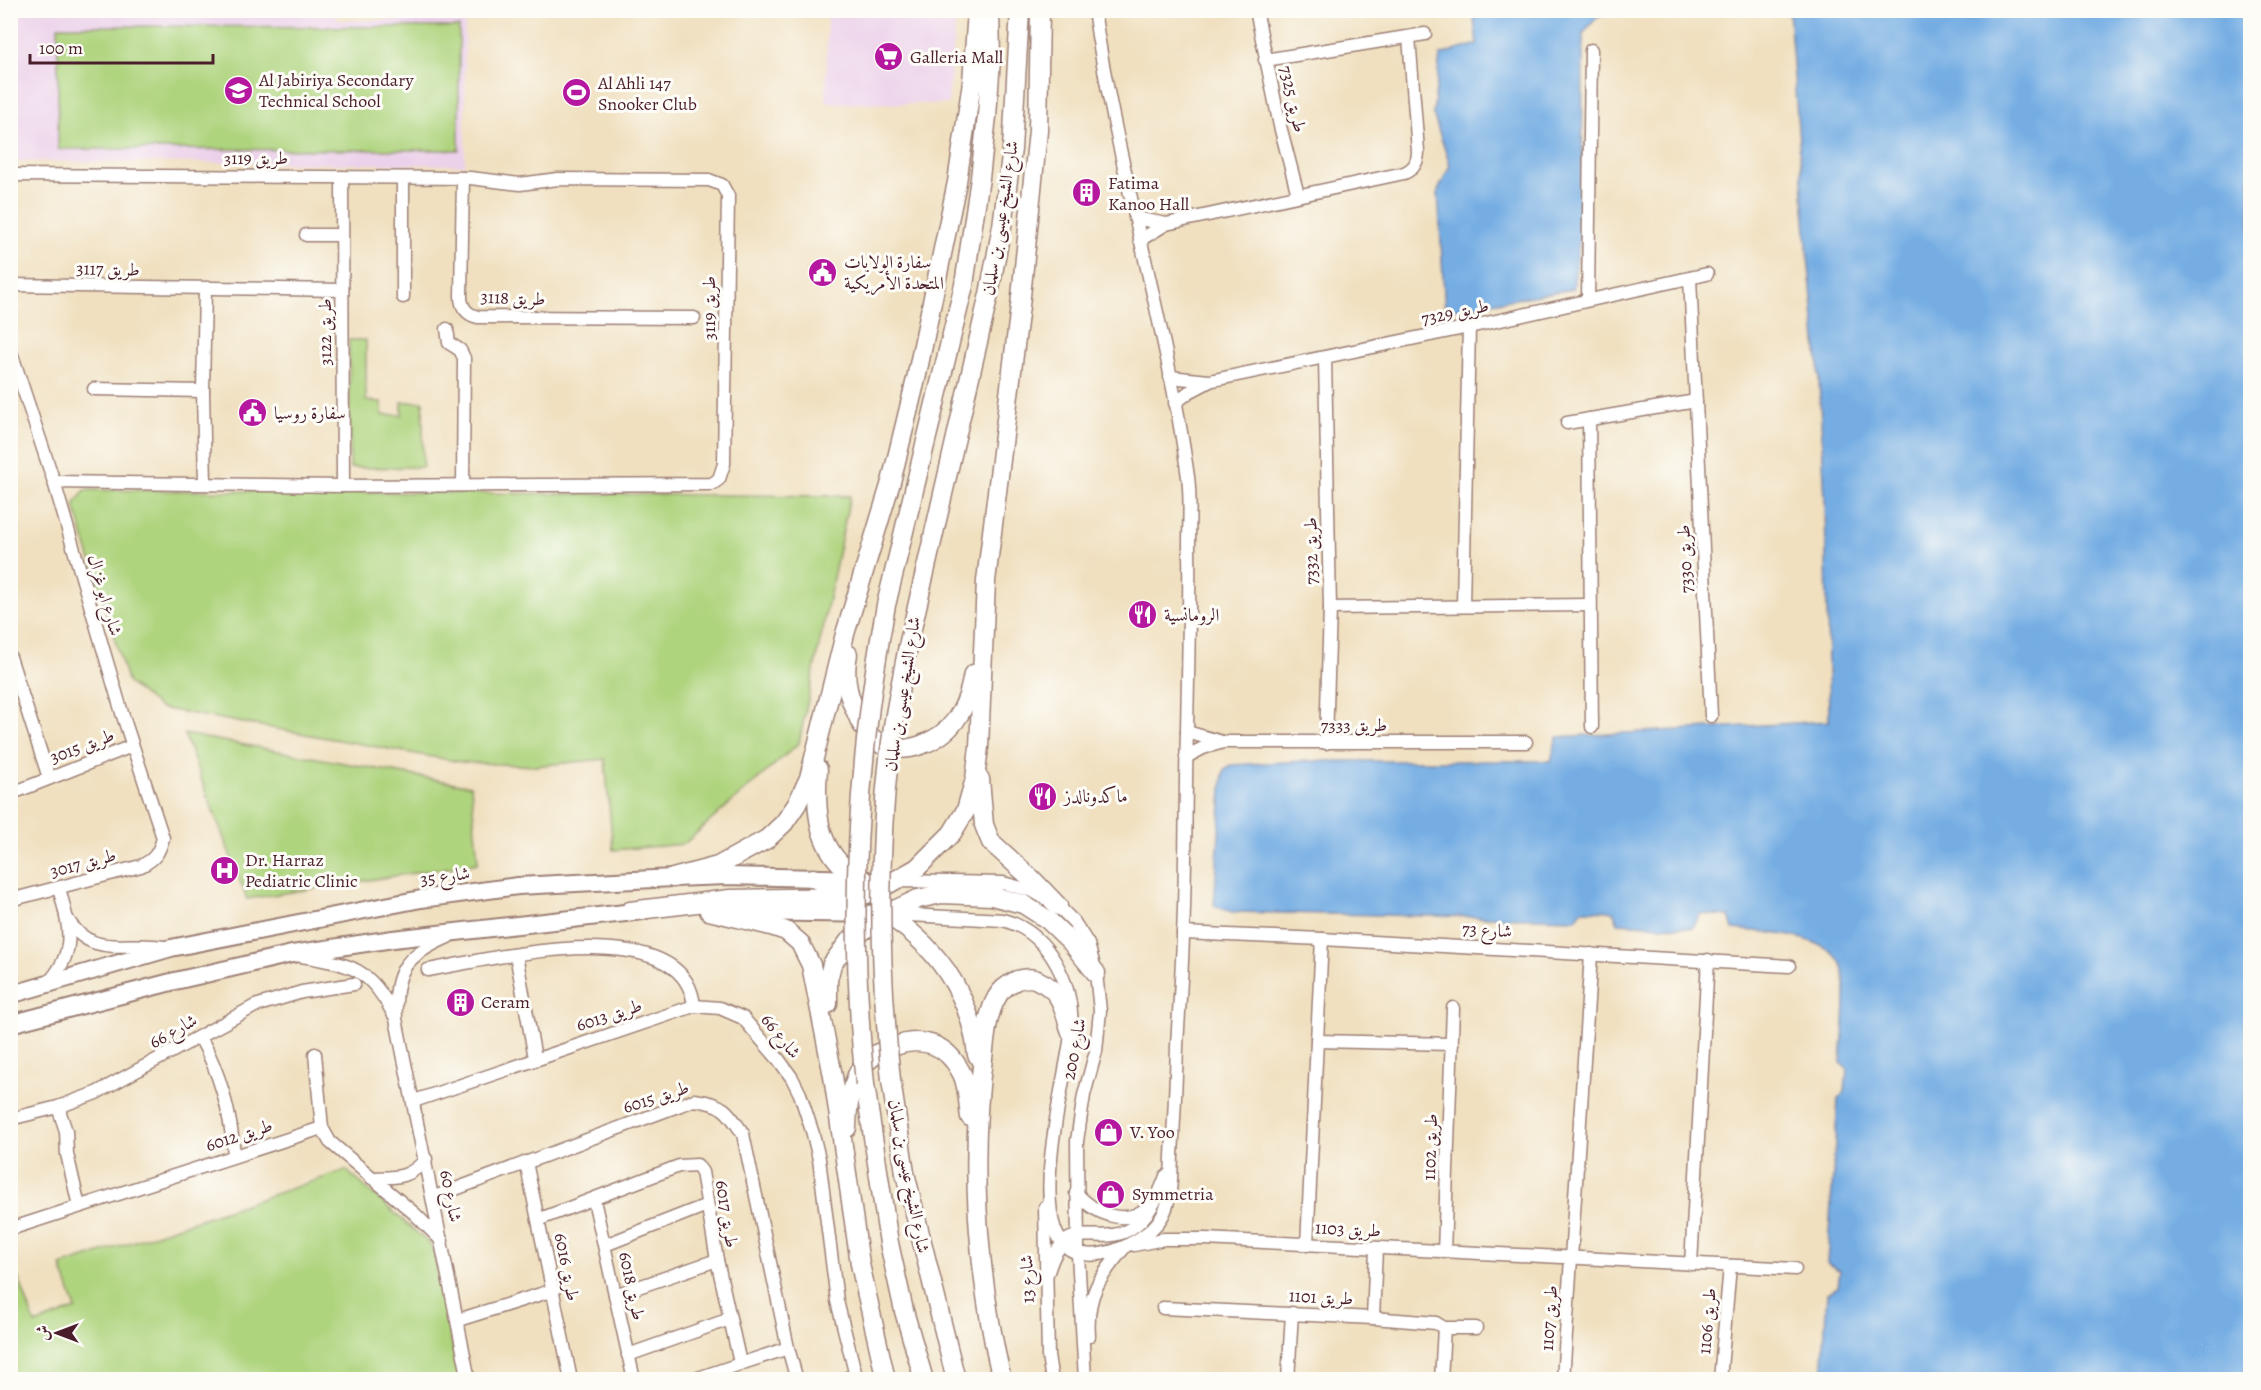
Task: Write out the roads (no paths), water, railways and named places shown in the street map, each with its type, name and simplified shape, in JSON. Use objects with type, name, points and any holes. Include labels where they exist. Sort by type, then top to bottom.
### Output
[{"type":"highway","points":[[673,878],[718,866],[767,839],[784,823],[797,804],[809,778],[842,645],[891,482],[914,390],[957,182],[972,82],[977,10]]},
{"type":"highway","name":"شارع الشيخ عيسى بن سلمان","points":[[924,1380],[904,1311],[890,1243],[865,1084],[856,957],[858,826],[870,703],[886,605],[964,285],[987,116],[991,59],[990,10]]},
{"type":"highway","name":"شارع الشيخ عيسى بن سلمان","points":[[956,1380],[905,1173],[891,1080],[884,1005],[882,890],[884,820],[893,728],[908,646],[989,294],[1002,226],[1012,149],[1020,10]]},
{"type":"highway","points":[[1040,10],[1037,142],[1021,296],[986,581],[979,747],[981,804],[984,825],[991,842],[1058,906]]},
{"type":"highway","points":[[861,584],[847,658],[849,693],[865,730],[888,748],[914,747],[926,743],[936,738],[954,722],[968,697],[983,632]]},
{"type":"highway","points":[[820,737],[817,816],[824,842],[858,888],[886,914],[909,930],[942,963],[962,995],[975,1032],[979,1083]]},
{"type":"highway","points":[[878,890],[917,868],[952,833],[966,810],[975,779],[979,747]]},
{"type":"highway","points":[[813,878],[878,890],[912,910]]},
{"type":"highway","points":[[630,911],[730,899],[858,888]]},
{"type":"highway","points":[[912,910],[918,899],[941,894],[992,896],[1023,904],[1048,920],[1070,941],[1096,973]]},
{"type":"highway","points":[[833,1076],[828,1003],[828,980],[832,964],[849,941],[886,914],[912,910]]},
{"type":"highway","points":[[709,911],[786,931],[800,943],[812,965],[833,1076],[860,1264],[885,1380]]},
{"type":"highway","points":[[1002,1380],[993,1340],[981,1253],[976,1148],[979,1083],[990,1014],[997,997],[1006,985],[1020,979],[1035,978],[1059,994],[1071,1032]]},
{"type":"highway","points":[[846,1176],[850,1095],[858,1073],[876,1052],[903,1043],[922,1041],[939,1047],[963,1074],[976,1148]]},
{"type":"main road","name":"شارع 35","points":[[10,994],[171,948],[421,899],[518,886],[673,878],[813,878]]},
{"type":"main road","points":[[858,888],[895,881]]},
{"type":"main road","points":[[10,1024],[152,986],[292,954],[393,939],[630,911],[886,914]]},
{"type":"street","points":[[1093,1380],[1089,1332],[1090,1302],[1100,1278],[1124,1248],[1151,1230],[1162,1217],[1169,1192],[1183,933],[1190,590],[1188,482],[1170,377],[1102,66],[1094,10]]},
{"type":"street","name":"طريق 7325","points":[[1256,10],[1265,60],[1298,195]]},
{"type":"street","points":[[1265,60],[1425,34]]},
{"type":"street","points":[[1140,240],[1166,224],[1411,170],[1415,165],[1418,151],[1409,37]]},
{"type":"street","points":[[1588,300],[1591,51]]},
{"type":"street","name":"طريق 3119","points":[[10,175],[484,178],[520,184],[558,179],[709,180],[722,184],[728,196],[723,472],[712,484],[704,486],[343,486],[54,482]]},
{"type":"street","name":"طريق 3122","points":[[342,177],[343,486]]},
{"type":"street","name":"طريق 3118","points":[[464,178],[461,302],[469,314],[478,317],[694,318]]},
{"type":"street","points":[[403,179],[403,297]]},
{"type":"street","points":[[1135,218],[1166,224]]},
{"type":"street","points":[[306,235],[341,235]]},
{"type":"street","name":"طريق 7329","points":[[1170,377],[1209,381],[1325,358],[1707,274]]},
{"type":"street","name":"طريق 7330","points":[[1690,278],[1711,716]]},
{"type":"street","name":"طريق 3117","points":[[10,285],[342,290]]},
{"type":"street","points":[[205,289],[202,391],[205,483]]},
{"type":"street","points":[[1463,606],[1469,327]]},
{"type":"street","points":[[447,329],[449,343],[460,350],[464,358],[463,485]]},
{"type":"street","name":"شارع ابو غزال","points":[[10,348],[54,482],[132,746],[160,824],[163,838],[159,852]]},
{"type":"street","name":"طريق 7332","points":[[1325,358],[1330,608],[1326,743]]},
{"type":"street","name":"طريق 7329","points":[[1175,404],[1189,392],[1209,381]]},
{"type":"street","points":[[94,389],[202,391]]},
{"type":"street","points":[[1567,423],[1696,401]]},
{"type":"street","points":[[1589,419],[1592,727]]},
{"type":"street","points":[[1330,608],[1590,606]]},
{"type":"street","points":[[10,657],[49,778]]},
{"type":"street","points":[[1186,732],[1223,742]]},
{"type":"street","name":"طريق 7333","points":[[1186,757],[1203,748],[1223,742],[1526,742]]},
{"type":"street","name":"طريق 3015","points":[[10,794],[132,746]]},
{"type":"street","name":"طريق 3017","points":[[10,900],[141,866],[152,860],[159,852]]},
{"type":"street","name":"شارع 200","points":[[895,881],[1003,883],[1033,891],[1058,906],[1074,922],[1088,944],[1096,973],[1100,1011],[1097,1041],[1084,1095],[1077,1141],[1078,1254]]},
{"type":"street","points":[[48,983],[63,964],[67,953],[69,935],[59,888]]},
{"type":"street","name":"شارع 200","points":[[912,910],[1003,920],[1027,930],[1045,945],[1058,966],[1069,993],[1071,1032],[1062,1077],[1049,1176],[1054,1230],[1062,1244]]},
{"type":"street","points":[[66,917],[82,937],[94,944],[171,948]]},
{"type":"street","points":[[396,1019],[395,999],[400,976],[408,961],[424,948],[461,931]]},
{"type":"street","name":"شارع 73","points":[[1183,933],[1789,966]]},
{"type":"street","points":[[1307,1245],[1322,939]]},
{"type":"street","points":[[428,970],[516,955],[585,948],[620,949],[665,960],[679,971],[690,988],[694,1006]]},
{"type":"street","points":[[292,954],[340,962],[369,978],[381,991],[396,1019]]},
{"type":"street","points":[[1570,1258],[1591,954]]},
{"type":"street","points":[[516,955],[535,1058]]},
{"type":"street","points":[[1691,1264],[1708,960]]},
{"type":"street","name":"شارع 66","points":[[10,1119],[58,1107],[106,1088],[255,1006],[302,992],[354,984]]},
{"type":"street","name":"طريق 6013","points":[[414,1101],[535,1058],[694,1006]]},
{"type":"street","name":"شارع 66","points":[[694,1006],[720,1008],[743,1018],[779,1060],[800,1094],[819,1159],[837,1301],[856,1377]]},
{"type":"street","name":"طريق 1102","points":[[1444,1252],[1453,1008]]},
{"type":"street","name":"شارع 60","points":[[396,1019],[470,1380]]},
{"type":"street","points":[[200,1037],[215,1068],[227,1109],[233,1133],[234,1155]]},
{"type":"street","points":[[1317,1041],[1452,1044]]},
{"type":"street","points":[[315,1054],[322,1128],[330,1142],[415,1214],[442,1241]]},
{"type":"street","name":"طريق 6015","points":[[434,1197],[693,1100],[713,1102],[730,1113],[743,1134],[788,1348],[797,1380]]},
{"type":"street","points":[[58,1107],[66,1131],[67,1154],[80,1206]]},
{"type":"street","name":"طريق 6012","points":[[10,1229],[322,1128]]},
{"type":"street","points":[[372,1178],[404,1176],[416,1171],[426,1159]]},
{"type":"street","points":[[1045,1281],[1052,1259],[1062,1244],[1078,1234],[1110,1234],[1129,1230],[1144,1218],[1155,1201],[1172,1161]]},
{"type":"street","name":"طريق 6016","points":[[526,1162],[540,1219],[571,1380]]},
{"type":"street","name":"طريق 6017","points":[[540,1219],[679,1166],[697,1166],[702,1172],[717,1260],[740,1364]]},
{"type":"street","name":"شارع 13","points":[[1049,1176],[1045,1208],[1045,1281],[1048,1356],[1052,1380]]},
{"type":"street","points":[[1076,1194],[1087,1205],[1103,1214],[1116,1217],[1128,1217],[1142,1212],[1155,1201]]},
{"type":"street","name":"طريق 6018","points":[[594,1200],[634,1380]]},
{"type":"street","points":[[605,1245],[707,1205]]},
{"type":"street","name":"طريق 1103","points":[[1124,1248],[1154,1241],[1185,1238],[1795,1269]]},
{"type":"street","points":[[1062,1244],[1078,1254],[1103,1253],[1124,1248]]},
{"type":"street","points":[[1372,1318],[1376,1249]]},
{"type":"street","points":[[1078,1254],[1085,1380]]},
{"type":"street","name":"طريق 1107","points":[[1563,1380],[1570,1258]]},
{"type":"street","points":[[615,1295],[717,1260]]},
{"type":"street","name":"طريق 1106","points":[[1720,1380],[1731,1266]]},
{"type":"street","points":[[458,1320],[554,1290]]},
{"type":"street","name":"طريق 1101","points":[[1162,1308],[1372,1318],[1436,1323],[1444,1328],[1476,1328]]},
{"type":"street","points":[[1288,1380],[1292,1313]]},
{"type":"street","points":[[628,1355],[730,1319]]},
{"type":"street","points":[[1441,1380],[1444,1328]]},
{"type":"street","points":[[692,1380],[788,1348]]},
{"type":"street","points":[[842,1380],[856,1377]]},
{"type":"water","points":[[1473,11],[1634,11],[1598,16],[1583,34],[1582,219],[1573,289],[1445,311],[1438,191],[1450,165],[1433,114],[1440,55],[1477,44]]},
{"type":"water","points":[[1789,11],[2250,11],[2250,1379],[1822,1379],[1827,1293],[1838,1287],[1840,1271],[1827,1263],[1838,1099],[1845,1092],[1847,1068],[1841,1063],[1845,996],[1843,971],[1840,962],[1821,945],[1775,933],[1733,929],[1729,916],[1700,914],[1693,928],[1618,923],[1613,911],[1582,910],[1576,919],[1232,912],[1214,906],[1223,775],[1225,769],[1231,765],[1305,761],[1551,761],[1557,737],[1829,721],[1825,500],[1818,362]]},
{"type":"place","name":"Galleria Mall","points":[[889,57]]},
{"type":"place","name":"Al Jabiriya Secondary Technical School","points":[[238,90]]},
{"type":"place","name":"Al Ahli 147 Snooker Club","points":[[577,93]]},
{"type":"place","name":"Fatima Kanoo Hall","points":[[1087,193]]},
{"type":"place","name":"سفارة الولايات المتحدة الأمريكية","points":[[823,272]]},
{"type":"place","name":"سفارة روسيا","points":[[253,413]]},
{"type":"place","name":"الرومانسية","points":[[1143,615]]},
{"type":"place","name":"ماكدونالدز","points":[[1043,796]]},
{"type":"place","name":"Dr. Harraz Pediatric Clinic","points":[[224,870]]},
{"type":"place","name":"Ceram","points":[[460,1002]]},
{"type":"place","name":"V. Yoo","points":[[1109,1132]]},
{"type":"place","name":"Symmetria","points":[[1111,1194]]}]
